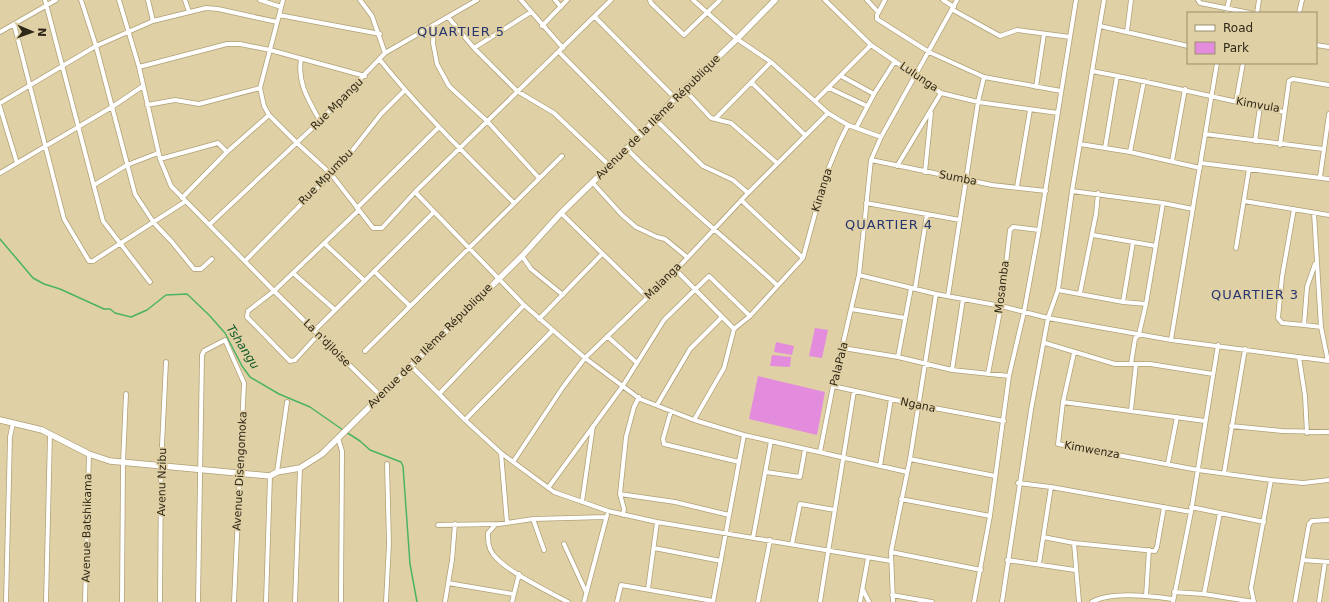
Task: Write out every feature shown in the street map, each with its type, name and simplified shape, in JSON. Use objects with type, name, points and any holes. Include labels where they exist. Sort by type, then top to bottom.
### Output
[{"type":"street","points":[[45,0],[103,221],[150,282]]},
{"type":"street","points":[[0,32],[56,0]]},
{"type":"street","points":[[81,0],[96,46],[135,194],[154,223],[194,269],[201,269],[212,259]]},
{"type":"street","name":"La n'djloise","points":[[119,0],[139,67],[158,153],[169,182],[182,198],[274,291],[380,395]]},
{"type":"street","points":[[148,0],[153,21]]},
{"type":"street","points":[[186,0],[189,12]]},
{"type":"street","points":[[260,0],[281,7]]},
{"type":"street","points":[[283,0],[260,88],[264,106],[269,115],[331,174],[373,228],[382,228],[415,192],[486,121],[611,0]]},
{"type":"street","points":[[360,0],[372,16],[380,34],[385,53]]},
{"type":"street","name":"Rue Mpangu","points":[[210,225],[320,121],[365,76],[385,53],[477,0]]},
{"type":"street","points":[[521,0],[542,26],[563,48]]},
{"type":"street","points":[[555,0],[561,6]]},
{"type":"street","points":[[542,26],[567,0]]},
{"type":"street","points":[[693,0],[737,39],[770,62],[828,113],[848,125],[880,136]]},
{"type":"street","points":[[651,2],[684,35],[720,0]]},
{"type":"street","name":"Avenue de la IIème République","points":[[270,476],[277,472],[300,468],[322,454],[410,365],[522,256],[561,212],[608,165],[641,135],[675,98],[737,39],[775,0]]},
{"type":"street","name":"Lulunga","points":[[825,0],[871,45],[941,92],[978,102],[1058,113]]},
{"type":"street","points":[[867,0],[878,12]]},
{"type":"street","points":[[885,0],[878,12],[876,17],[877,19],[930,52],[984,77],[1061,91]]},
{"type":"street","points":[[943,0],[953,8],[1000,36],[1017,30],[1070,37]]},
{"type":"street","name":"PalaPala","points":[[820,452],[833,386],[859,275],[871,160],[880,136],[930,52],[957,0]]},
{"type":"street","points":[[974,602],[982,570],[1004,421],[1009,376],[1024,312],[1046,191],[1076,0]]},
{"type":"street","points":[[1002,602],[1018,483],[1045,343],[1048,318],[1058,290],[1072,191],[1104,0]]},
{"type":"street","points":[[1127,32],[1130,0]]},
{"type":"street","points":[[1226,11],[1229,0]]},
{"type":"street","points":[[1257,12],[1259,0]]},
{"type":"street","points":[[1299,12],[1302,0]]},
{"type":"street","points":[[1198,1],[1226,11],[1238,12]]},
{"type":"street","points":[[0,103],[30,86],[63,64],[96,46],[128,30],[153,21],[206,8],[218,9],[277,22]]},
{"type":"street","points":[[474,48],[531,12]]},
{"type":"street","points":[[279,15],[380,34]]},
{"type":"street","points":[[448,17],[474,48],[517,91],[554,113],[608,165]]},
{"type":"street","points":[[595,17],[675,98]]},
{"type":"street","points":[[14,24],[64,219],[89,261],[93,261],[186,201]]},
{"type":"street","points":[[434,26],[433,43],[437,64],[447,82],[539,178]]},
{"type":"street","points":[[1100,26],[1187,46]]},
{"type":"street","points":[[1036,87],[1044,34]]},
{"type":"street","points":[[139,67],[227,44],[240,44],[270,50],[365,76]]},
{"type":"street","points":[[815,101],[871,45]]},
{"type":"street","points":[[1317,45],[1329,47]]},
{"type":"street","points":[[559,52],[641,135]]},
{"type":"street","points":[[301,59],[300,74],[308,99],[320,121]]},
{"type":"street","points":[[380,60],[439,127],[514,203]]},
{"type":"street","points":[[856,128],[867,106],[895,61]]},
{"type":"street","points":[[716,118],[770,62]]},
{"type":"street","points":[[1171,340],[1201,163],[1210,97],[1217,64]]},
{"type":"street","points":[[1236,102],[1243,64]]},
{"type":"street","name":"Kimvula","points":[[1092,72],[1185,89],[1210,97],[1284,112],[1288,83],[1291,80],[1329,85]]},
{"type":"street","points":[[840,76],[874,94]]},
{"type":"street","points":[[1105,148],[1117,76]]},
{"type":"street","points":[[948,296],[978,102],[984,77]]},
{"type":"street","points":[[1130,152],[1144,81]]},
{"type":"street","points":[[751,82],[805,135]]},
{"type":"street","points":[[0,173],[46,144],[112,107],[143,86]]},
{"type":"street","points":[[147,105],[175,100],[199,104],[260,88]]},
{"type":"street","points":[[829,88],[867,106]]},
{"type":"street","points":[[684,89],[711,118],[716,118],[731,123],[777,163]]},
{"type":"street","points":[[1172,161],[1185,89]]},
{"type":"street","name":"Rue Mpumbu","points":[[245,261],[353,151],[359,141],[381,114],[405,90]]},
{"type":"street","points":[[897,166],[941,92]]},
{"type":"street","points":[[0,107],[17,163]]},
{"type":"street","points":[[1255,141],[1260,107]]},
{"type":"street","points":[[1017,187],[1030,110]]},
{"type":"street","points":[[925,172],[931,111]]},
{"type":"street","points":[[1280,144],[1284,112]]},
{"type":"street","name":"Malanga","points":[[513,462],[563,387],[585,358],[676,270],[741,200],[828,113]]},
{"type":"street","points":[[1320,178],[1329,114]]},
{"type":"street","points":[[182,198],[227,152],[269,115]]},
{"type":"street","points":[[655,119],[703,166],[733,180],[748,193]]},
{"type":"street","name":"Kinanga","points":[[734,329],[750,316],[803,258],[825,177],[848,125]]},
{"type":"street","points":[[318,335],[292,362],[286,359],[247,317],[247,315],[248,312],[274,291],[324,243],[439,127]]},
{"type":"street","points":[[1205,134],[1323,149]]},
{"type":"street","points":[[160,159],[218,143],[227,152]]},
{"type":"street","points":[[1080,144],[1130,152],[1200,168]]},
{"type":"street","points":[[626,148],[664,186],[714,228],[777,285]]},
{"type":"street","points":[[94,185],[127,166],[158,153]]},
{"type":"street","points":[[365,351],[562,156]]},
{"type":"street","name":"Sumba","points":[[871,160],[967,180],[1046,191]]},
{"type":"street","points":[[1201,163],[1329,179]]},
{"type":"street","points":[[1236,248],[1248,169]]},
{"type":"street","points":[[592,182],[622,215],[636,227],[657,237],[665,239],[687,257]]},
{"type":"street","points":[[1072,191],[1098,193],[1193,209]]},
{"type":"street","points":[[415,192],[524,305],[552,331],[622,387],[639,397],[671,412],[744,435],[907,472]]},
{"type":"street","points":[[1080,293],[1092,235],[1098,193]]},
{"type":"street","points":[[741,200],[803,258]]},
{"type":"street","points":[[1244,201],[1329,215]]},
{"type":"street","points":[[866,203],[960,220]]},
{"type":"street","points":[[1131,410],[1135,339],[1139,334],[1146,304],[1162,203]]},
{"type":"street","points":[[1294,209],[1282,277],[1278,318],[1282,323],[1321,327]]},
{"type":"street","points":[[314,330],[334,309],[375,272],[434,212]]},
{"type":"street","points":[[561,212],[647,297]]},
{"type":"street","points":[[859,275],[936,294],[1000,306],[1048,318],[1171,340],[1218,345],[1328,361],[1321,327],[1314,213]]},
{"type":"street","points":[[898,357],[927,214]]},
{"type":"street","name":"Mosamba","points":[[988,374],[1000,306],[1010,230],[1013,227],[1039,230]]},
{"type":"street","points":[[1092,235],[1156,246]]},
{"type":"street","points":[[1123,302],[1133,242]]},
{"type":"street","points":[[324,243],[365,281]]},
{"type":"street","points":[[539,319],[602,254]]},
{"type":"street","points":[[522,256],[531,269],[563,295]]},
{"type":"street","points":[[1304,325],[1307,287],[1316,264]]},
{"type":"street","points":[[676,270],[721,318],[734,329],[724,368],[694,420]]},
{"type":"street","points":[[375,272],[410,306]]},
{"type":"street","points":[[293,273],[334,309]]},
{"type":"street","points":[[548,488],[622,387],[664,320],[709,276],[750,316]]},
{"type":"street","points":[[1058,290],[1123,302],[1146,304]]},
{"type":"street","points":[[893,602],[890,562],[891,552],[910,459],[936,294]]},
{"type":"street","points":[[952,370],[963,299]]},
{"type":"street","points":[[439,394],[524,305]]},
{"type":"street","points":[[851,308],[905,318]]},
{"type":"street","points":[[658,405],[690,349],[721,318]]},
{"type":"street","points":[[465,420],[552,331]]},
{"type":"street","points":[[607,336],[637,363]]},
{"type":"street","name":"Avenue Disengomoka","points":[[200,469],[202,355],[204,351],[222,340],[228,342],[244,383],[234,602]]},
{"type":"street","points":[[1045,343],[1061,347],[1074,353],[1115,364],[1134,364],[1213,374]]},
{"type":"street","points":[[1092,602],[1115,596],[1146,596],[1173,600],[1191,510],[1218,345]]},
{"type":"street","points":[[843,348],[898,357],[926,365],[952,370],[1009,376]]},
{"type":"street","points":[[1224,473],[1244,349]]},
{"type":"street","name":"Kimwenza","points":[[1074,353],[1063,402],[1058,444],[1168,463],[1198,470],[1271,480],[1303,484],[1329,480]]},
{"type":"street","points":[[1299,357],[1307,433]]},
{"type":"street","name":"Avenu Nzibu","points":[[160,602],[161,466],[166,362]]},
{"type":"street","points":[[410,365],[465,420],[501,452],[554,492],[623,515],[726,534],[829,550],[890,562]]},
{"type":"street","name":"Ngana","points":[[833,386],[918,405],[1004,421]]},
{"type":"street","points":[[820,602],[854,391]]},
{"type":"street","points":[[122,602],[123,463],[126,394]]},
{"type":"street","points":[[623,515],[624,510],[620,494],[626,437],[634,406],[639,397]]},
{"type":"street","points":[[880,466],[891,399]]},
{"type":"street","points":[[277,472],[287,402]]},
{"type":"street","points":[[1063,402],[1206,421]]},
{"type":"street","points":[[671,412],[663,439],[664,444],[739,462]]},
{"type":"street","points":[[1168,463],[1177,417]]},
{"type":"street","points":[[0,420],[50,434],[89,454],[110,461],[270,476],[266,602]]},
{"type":"street","points":[[6,602],[10,437],[13,423]]},
{"type":"street","points":[[582,502],[593,426]]},
{"type":"street","points":[[1231,426],[1307,433],[1329,432]]},
{"type":"street","points":[[46,602],[50,434]]},
{"type":"street","points":[[617,602],[621,585],[713,602],[744,435]]},
{"type":"street","points":[[338,438],[342,451],[341,602]]},
{"type":"street","points":[[753,538],[771,441]]},
{"type":"street","points":[[766,472],[800,477],[805,449]]},
{"type":"street","points":[[501,452],[508,523]]},
{"type":"street","name":"Avenue Batshikama","points":[[85,602],[89,454]]},
{"type":"street","points":[[910,459],[995,476]]},
{"type":"street","points":[[386,602],[389,544],[387,464]]},
{"type":"street","points":[[296,602],[300,468]]},
{"type":"street","points":[[198,602],[200,469]]},
{"type":"street","points":[[1174,592],[1204,594],[1254,602],[1251,588],[1271,480]]},
{"type":"street","points":[[1018,483],[1051,487],[1164,507],[1220,513],[1264,522]]},
{"type":"street","points":[[1039,564],[1051,487]]},
{"type":"street","points":[[620,494],[675,502],[729,515]]},
{"type":"street","points":[[901,500],[990,516]]},
{"type":"street","points":[[792,544],[800,504],[835,510]]},
{"type":"street","points":[[1043,536],[1074,543],[1149,550],[1157,549],[1164,507]]},
{"type":"street","points":[[584,602],[608,511]]},
{"type":"street","points":[[1204,594],[1220,513]]},
{"type":"street","points":[[438,525],[497,524],[533,519],[606,517]]},
{"type":"street","points":[[533,519],[544,550]]},
{"type":"street","points":[[1295,602],[1307,528],[1312,521],[1329,520]]},
{"type":"street","points":[[648,589],[657,522]]},
{"type":"street","points":[[445,602],[454,548],[455,524]]},
{"type":"street","points":[[497,524],[488,533],[488,543],[492,553],[519,574],[568,602]]},
{"type":"street","points":[[758,602],[770,540]]},
{"type":"street","points":[[1074,543],[1078,602]]},
{"type":"street","points":[[564,544],[586,592]]},
{"type":"street","points":[[654,548],[720,560]]},
{"type":"street","points":[[1146,596],[1149,550]]},
{"type":"street","points":[[891,552],[982,570]]},
{"type":"street","points":[[860,602],[868,558]]},
{"type":"street","points":[[1007,560],[1075,570]]},
{"type":"street","points":[[1303,560],[1327,562],[1319,602]]},
{"type":"street","points":[[512,602],[519,574]]},
{"type":"street","points":[[448,583],[513,594]]},
{"type":"street","points":[[863,590],[869,602]]},
{"type":"street","points":[[892,595],[932,602]]},
{"type":"green space","points":[[815,328],[828,330],[822,358],[809,356]]},
{"type":"green space","points":[[776,342],[794,346],[792,355],[774,352]]},
{"type":"green space","points":[[772,355],[791,357],[790,367],[770,366]]},
{"type":"green space","points":[[758,376],[825,392],[817,435],[749,419]]},
{"type":"waterway","name":"Tshangu","points":[[0,239],[33,278],[104,309],[110,309],[115,313],[131,317],[147,310],[166,295],[187,294],[225,333],[242,366],[250,377],[279,394],[310,407],[343,430]]},
{"type":"waterway","name":"Tshangu","points":[[346,432],[370,450],[401,462],[403,466],[410,564],[417,602]]},
{"type":"district","name":"QUARTIER 5","points":[[461,31]]},
{"type":"district","name":"QUARTIER 4","points":[[889,224]]},
{"type":"district","name":"QUARTIER 3","points":[[1255,294]]}]
